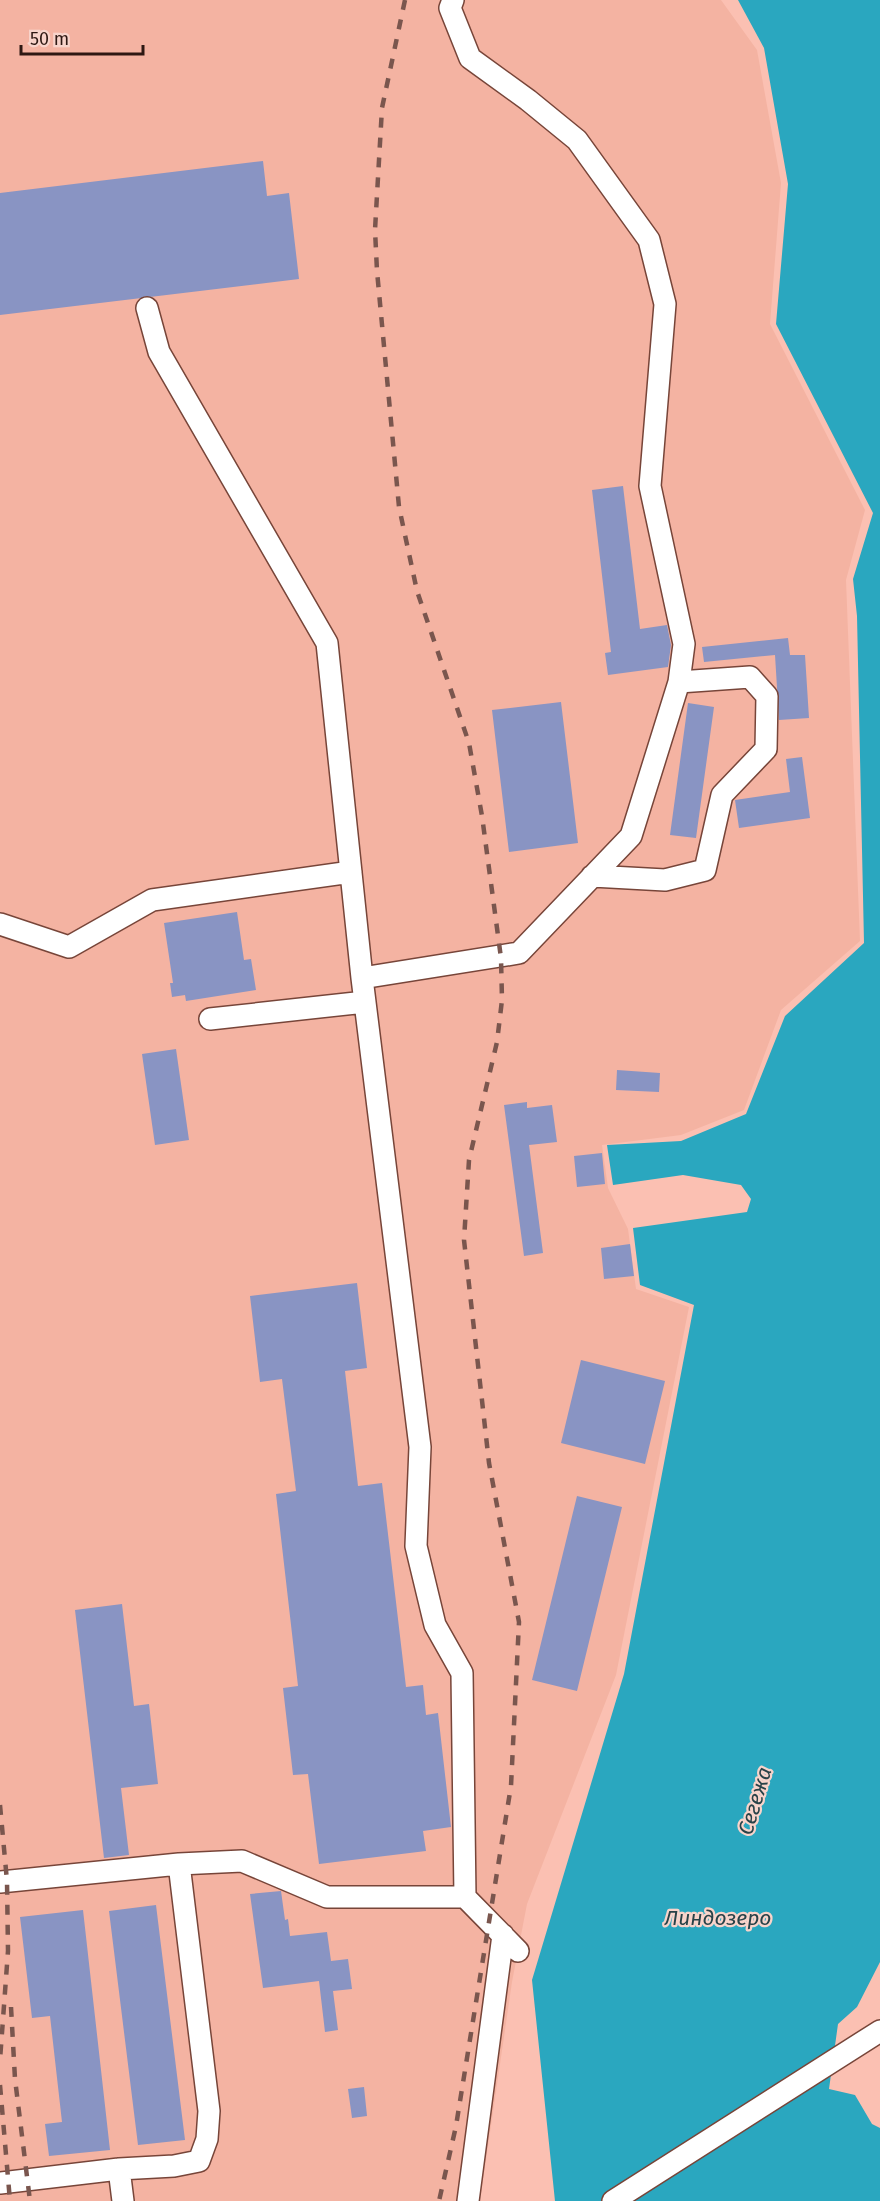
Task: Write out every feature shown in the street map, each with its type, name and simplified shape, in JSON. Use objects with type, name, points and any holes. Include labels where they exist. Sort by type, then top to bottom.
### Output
[{"type":"street","points":[[362,978],[519,953],[631,836],[679,682],[684,644],[650,486],[665,304],[649,240],[578,140],[470,58],[450,8],[453,0]]},
{"type":"street","points":[[147,308],[159,351],[327,643],[362,978],[420,1447],[416,1546],[435,1625],[462,1672],[465,1898]]},
{"type":"street","points":[[592,876],[665,880],[705,870],[722,795],[766,749],[767,696],[750,677],[679,682]]},
{"type":"street","points":[[0,924],[69,946],[152,900],[351,872]]},
{"type":"street","points":[[210,1019],[365,1002]]},
{"type":"street","points":[[0,1882],[179,1864],[242,1861],[327,1897],[465,1898],[518,1951]]},
{"type":"street","points":[[0,2183],[119,2169],[174,2166],[199,2161],[207,2139],[209,2111],[179,1864]]},
{"type":"street","points":[[468,2201],[503,1935]]},
{"type":"street","points":[[613,2201],[873,2036]]},
{"type":"street","points":[[119,2169],[123,2201]]},
{"type":"shaded area","points":[[0,0],[721,0],[757,50],[781,183],[770,324],[865,510],[846,580],[860,941],[781,1010],[744,1110],[681,1135],[602,1145],[608,1188],[628,1229],[636,1289],[689,1307],[616,1675],[527,1904],[512,1982],[480,2201],[0,2201]]},
{"type":"water","name":"Линдозеро","points":[[738,0],[880,0],[880,1962],[857,2007],[838,2024],[829,2089],[855,2095],[872,2124],[880,2128],[880,2201],[555,2201],[532,1980],[624,1674],[694,1305],[640,1285],[633,1228],[747,1212],[751,1199],[741,1185],[683,1175],[613,1185],[607,1145],[681,1141],[746,1114],[785,1016],[864,943],[857,616],[853,579],[873,513],[776,324],[788,184],[764,48]]},
{"type":"building","points":[[263,161],[267,196],[289,193],[299,279],[0,315],[0,193]]},
{"type":"building","points":[[623,486],[640,629],[667,625],[671,645],[668,667],[608,675],[605,653],[611,652],[592,490]]},
{"type":"building","points":[[788,638],[790,655],[805,655],[809,718],[779,720],[775,655],[704,662],[702,647]]},
{"type":"building","points":[[561,702],[578,843],[509,852],[492,710]]},
{"type":"building","points":[[688,703],[714,707],[696,838],[670,835]]},
{"type":"building","points":[[802,757],[810,818],[739,828],[735,800],[790,792],[786,759]]},
{"type":"building","points":[[237,912],[244,960],[251,959],[256,990],[186,1001],[185,995],[172,997],[170,983],[173,983],[164,923]]},
{"type":"building","points":[[176,1049],[189,1140],[155,1145],[142,1054]]},
{"type":"building","points":[[617,1070],[660,1073],[659,1092],[616,1090]]},
{"type":"building","points":[[527,1102],[527,1108],[552,1105],[557,1142],[529,1145],[543,1253],[524,1256],[504,1105]]},
{"type":"building","points":[[602,1153],[605,1184],[577,1187],[574,1156]]},
{"type":"building","points":[[630,1244],[634,1276],[604,1279],[601,1248]]},
{"type":"building","points":[[357,1283],[367,1368],[345,1371],[358,1486],[382,1483],[406,1687],[423,1685],[426,1715],[438,1713],[451,1827],[423,1831],[426,1851],[319,1864],[308,1774],[293,1775],[283,1688],[298,1686],[276,1494],[296,1491],[282,1379],[260,1382],[250,1296]]},
{"type":"building","points":[[581,1360],[665,1381],[645,1464],[561,1443]]},
{"type":"building","points":[[577,1496],[622,1507],[577,1691],[532,1680]]},
{"type":"building","points":[[122,1604],[134,1706],[149,1704],[158,1784],[121,1788],[129,1855],[104,1858],[75,1610]]},
{"type":"building","points":[[281,1891],[290,1936],[327,1932],[331,1961],[348,1959],[352,1989],[333,1991],[338,2030],[325,2032],[319,1981],[263,1988],[250,1894]]},
{"type":"building","points":[[156,1905],[185,2140],[138,2145],[109,1911]]},
{"type":"building","points":[[83,1910],[110,2150],[49,2156],[45,2124],[62,2122],[50,2016],[32,2018],[20,1917]]},
{"type":"building","points":[[364,2087],[367,2116],[352,2118],[348,2089]]},
{"type":"railway","points":[[405,0],[382,108],[375,230],[377,271],[399,507],[417,591],[469,743],[482,816],[501,958],[502,1000],[497,1042],[469,1160],[464,1240],[489,1463],[519,1622],[511,1786],[456,2126],[439,2201]]},
{"type":"railway","points":[[0,1805],[7,1881],[8,1951],[0,2060]]},
{"type":"railway","points":[[11,2007],[15,2079],[30,2201]]},
{"type":"railway","points":[[0,2085],[10,2201]]},
{"type":"water label","name":"Сегежа","points":[[755,1801]]}]
